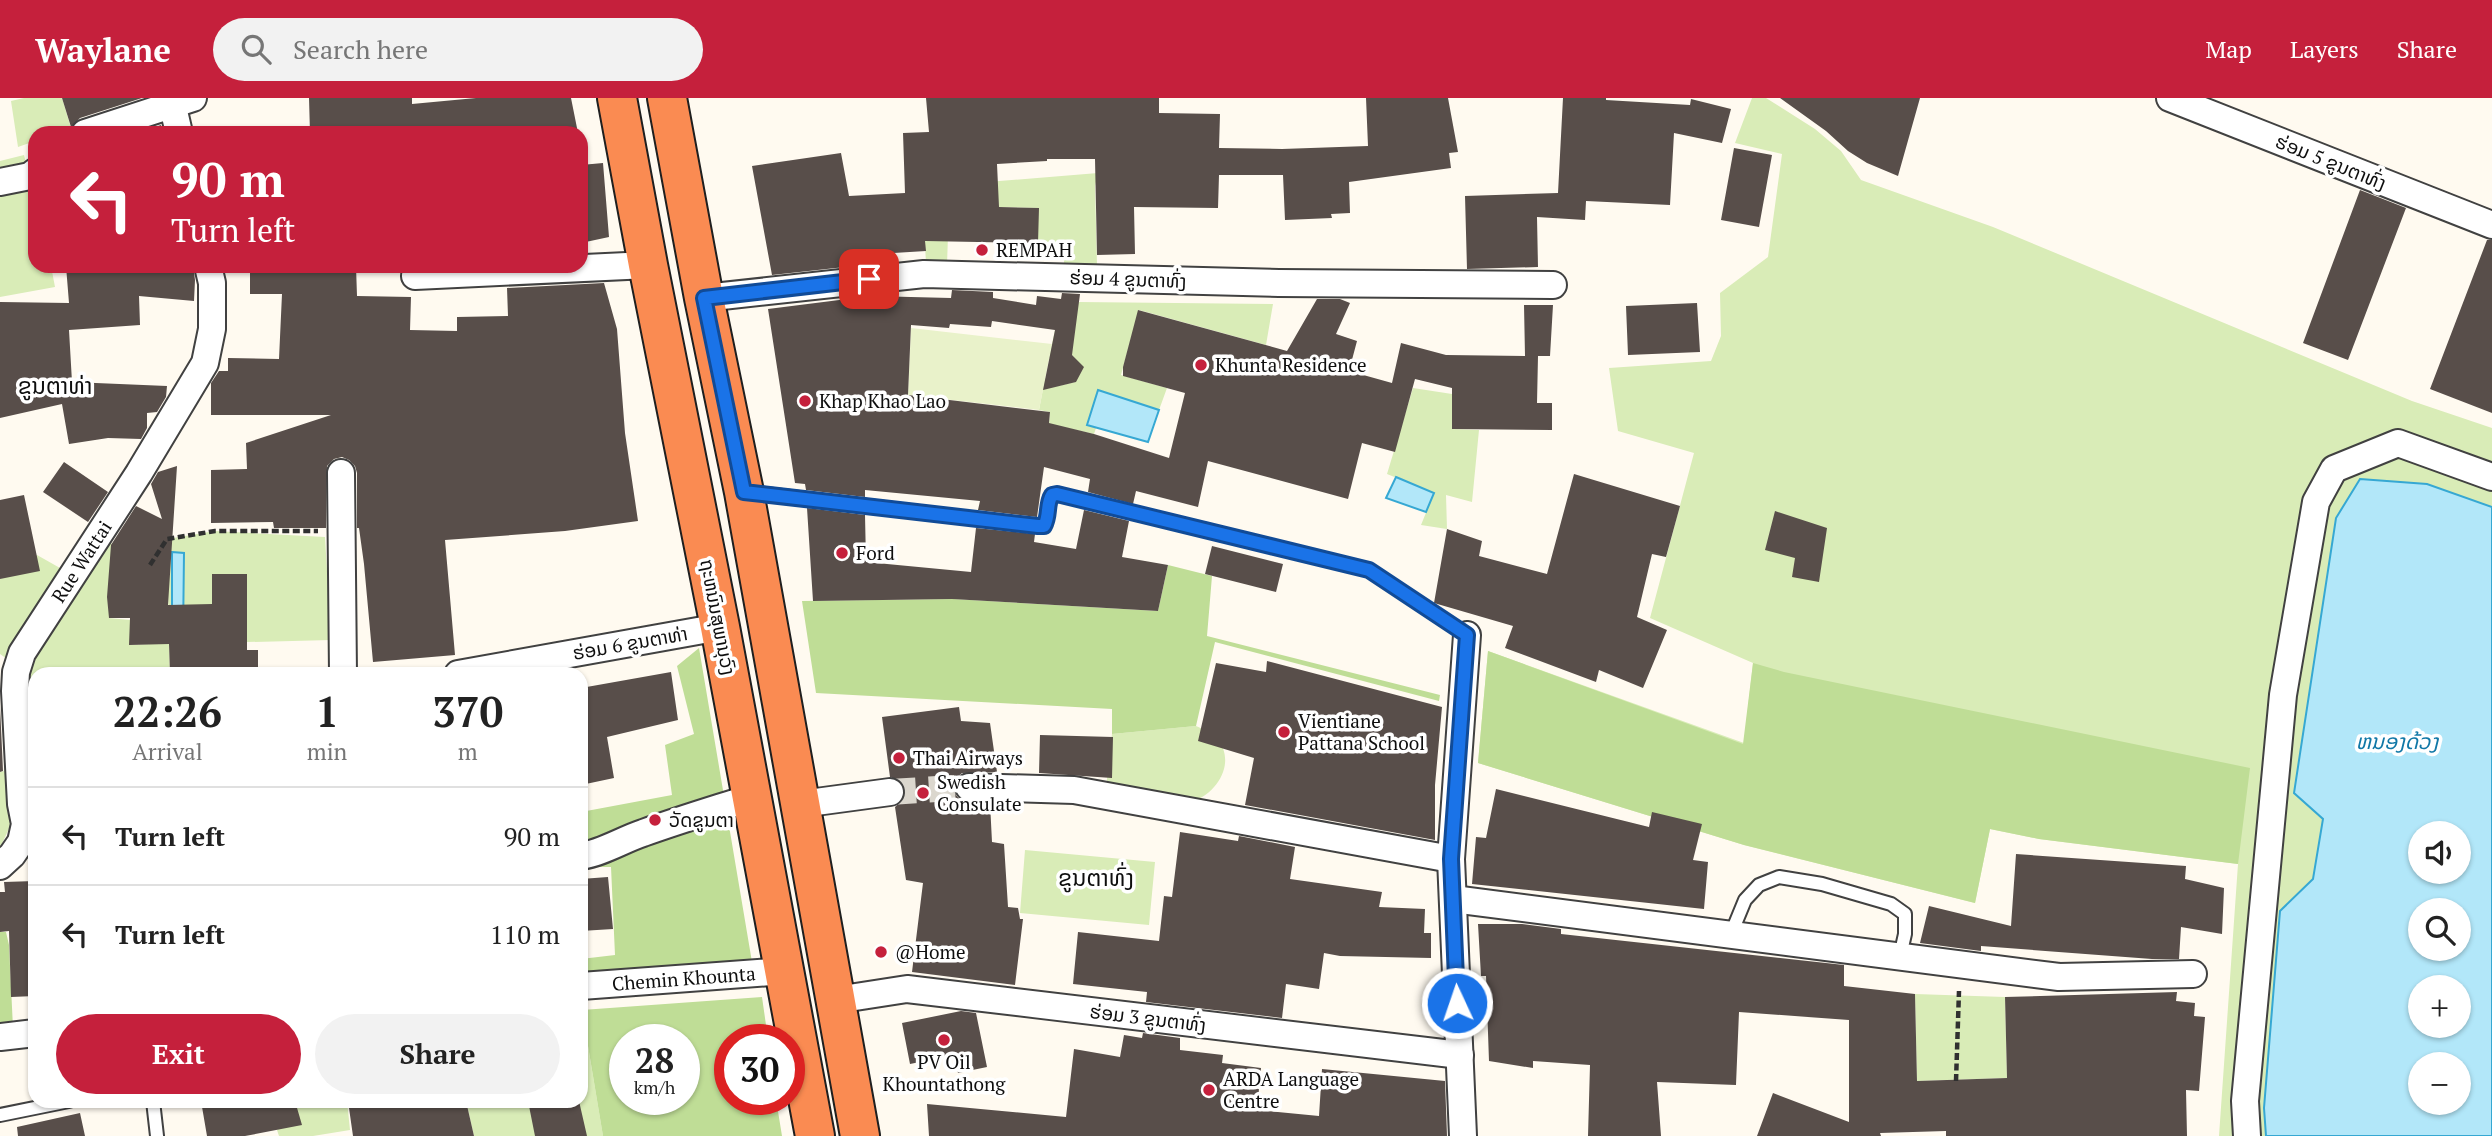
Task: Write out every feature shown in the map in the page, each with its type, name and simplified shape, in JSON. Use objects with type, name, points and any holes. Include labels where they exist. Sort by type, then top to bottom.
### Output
[{"type":"highway","name":"ຖະຫນົນສຸພານຸວົງ","points":[[617,98],[815,1136]]},
{"type":"highway","points":[[667,98],[744,492],[860,1136]]},
{"type":"street","name":"ຮ່ອມ 5 ຂູນຕາທົ່ງ","points":[[2170,98],[2492,225]]},
{"type":"street","points":[[105,126],[179,100],[179,126]]},
{"type":"street","points":[[0,182],[28,176]]},
{"type":"street","points":[[588,268],[648,265]]},
{"type":"street","name":"Rue Wattai","points":[[0,866],[21,842],[24,824],[15,691],[16,672],[22,653],[139,473],[205,363],[212,329],[210,273]]},
{"type":"street","points":[[415,276],[479,273]]},
{"type":"street","name":"ຮ່ອມ 4 ຂູນຕາທົ່ງ","points":[[704,298],[924,274],[1279,283],[1553,285]]},
{"type":"street","points":[[2247,1136],[2245,1101],[2283,695],[2316,502],[2334,469],[2398,443],[2492,477]]},
{"type":"street","points":[[341,473],[342,667]]},
{"type":"street","name":"ຮ່ອມ 6 ຂູນຕາທ່າ","points":[[497,667],[720,627]]},
{"type":"street","points":[[1463,1136],[1451,859],[1467,635]]},
{"type":"street","points":[[969,788],[1074,790],[1451,859]]},
{"type":"street","points":[[801,804],[890,792]]},
{"type":"street","points":[[588,855],[671,822],[752,797]]},
{"type":"street","points":[[1453,899],[2059,976],[2193,974]]},
{"type":"street","name":"Chemin Khounta","points":[[588,985],[785,971]]},
{"type":"street","name":"ຮ່ອມ 3 ຂູນຕາທົ່ງ","points":[[836,1000],[907,989],[1460,1055]]},
{"type":"street","points":[[0,1037],[28,1034]]},
{"type":"lane","points":[[744,492],[1038,526],[1044,526],[1047,521],[1049,499],[1057,494],[1369,570],[1467,635]]},
{"type":"lane","points":[[1731,934],[1745,900],[1759,885],[1779,877],[1822,884],[1891,904],[1905,914],[1905,933],[1900,956]]},
{"type":"lane","points":[[0,1115],[34,1108]]},
{"type":"lane","points":[[154,1108],[157,1136]]},
{"type":"path","points":[[150,565],[167,539],[215,531],[343,531]]},
{"type":"path","points":[[1956,1081],[1961,964]]},
{"type":"green space","points":[[24,98],[62,98],[70,126],[28,126],[28,143],[18,147],[11,101]]},
{"type":"green space","points":[[1752,98],[1766,98],[1815,129],[1841,151],[1861,180],[1993,227],[2412,401],[2492,428],[2492,1136],[2219,1136],[2238,864],[2039,839],[1990,829],[1975,903],[1744,845],[1478,763],[1488,651],[1744,743],[1753,663],[1650,618],[1694,453],[1618,431],[1609,368],[1711,361],[1721,336],[1720,293],[1768,257],[1782,154],[1735,143]]},
{"type":"green space","points":[[24,155],[28,171],[28,273],[52,273],[55,287],[0,297],[0,161]]},
{"type":"green space","points":[[1098,173],[1095,186],[1097,265],[1064,263],[1064,242],[1038,243],[1038,208],[949,206],[947,265],[926,263],[922,192],[925,187]]},
{"type":"green space","points":[[1079,302],[1273,304],[1266,345],[1139,310],[1121,375],[1167,388],[1159,410],[1098,391],[1087,425],[1096,428],[1094,434],[1049,424],[1050,412],[1039,410],[1045,378],[1058,386],[1075,382],[1083,368],[1071,354],[1049,358],[1055,330]]},
{"type":"green space","points":[[911,328],[1052,344],[1039,410],[908,395]]},
{"type":"green space","points":[[1413,388],[1452,394],[1452,429],[1479,430],[1472,502],[1446,495],[1447,529],[1421,525],[1434,493],[1387,474]]},
{"type":"green space","points":[[215,531],[325,537],[331,640],[169,644],[170,667],[29,667],[109,542],[150,565],[109,618],[130,620],[130,645],[169,643],[167,539]]},
{"type":"green space","points":[[37,555],[60,568],[10,661],[0,654],[0,579]]},
{"type":"green space","points":[[1168,565],[1212,576],[1207,636],[1440,695],[1439,701],[1215,642],[1196,726],[1112,734],[1112,709],[816,693],[802,601],[953,599],[1158,611]]},
{"type":"green space","name":"ວັດຂູນຕາ","points":[[699,648],[752,962],[588,974],[588,958],[615,955],[611,867],[588,867],[588,811],[672,795],[665,745],[694,734],[677,666]]},
{"type":"green space","points":[[1488,651],[1743,744],[1753,663],[1784,672],[2250,768],[2238,864],[2039,839],[1990,829],[1975,903],[1744,845],[1478,763]]},
{"type":"green space","points":[[1196,726],[1216,737],[1225,757],[1221,776],[1208,793],[1189,803],[1106,788],[1112,734]]},
{"type":"green space","points":[[5,763],[12,822],[0,848],[0,772],[4,771]]},
{"type":"green space","points":[[1025,850],[1155,862],[1149,925],[1020,913]]},
{"type":"green space","points":[[0,932],[6,932],[9,945],[13,1028],[0,1029]]},
{"type":"green space","points":[[1915,994],[2005,997],[2007,1078],[1917,1081]]},
{"type":"green space","points":[[762,997],[766,1024],[714,1024],[714,1115],[779,1115],[782,1136],[603,1136],[588,1046],[588,1010]]},
{"type":"green space","points":[[588,1046],[603,1136],[474,1136],[468,1108],[588,1108]]},
{"type":"green space","points":[[297,1108],[348,1108],[350,1130],[313,1136],[279,1136],[277,1130]]},
{"type":"water","points":[[1098,390],[1159,410],[1148,442],[1087,425]]},
{"type":"water","points":[[1396,477],[1434,493],[1426,512],[1386,498]]},
{"type":"water","name":"ຫນອງດ້ວງ","points":[[2360,479],[2427,484],[2492,507],[2492,1136],[2266,1136],[2264,1108],[2280,911],[2313,879],[2323,819],[2294,793],[2336,518]]},
{"type":"water","points":[[172,552],[184,553],[183,638],[172,638]]},
{"type":"building","points":[[62,98],[142,98],[80,118],[71,126]]},
{"type":"building","points":[[309,98],[412,98],[412,104],[476,98],[571,98],[577,126],[310,126]]},
{"type":"building","points":[[926,98],[1159,98],[1159,113],[1220,114],[1219,148],[1282,149],[1368,146],[1366,98],[1448,98],[1458,152],[1449,153],[1451,168],[1349,182],[1350,213],[1331,214],[1332,218],[1285,220],[1283,175],[1219,175],[1218,208],[1134,207],[1135,254],[1097,255],[1095,159],[1047,159],[997,164],[999,207],[1039,208],[1038,243],[925,241],[926,251],[861,255],[863,265],[772,275],[752,166],[841,153],[849,196],[905,193],[903,133],[929,132]]},
{"type":"building","points":[[1563,98],[1606,98],[1690,105],[1691,99],[1731,109],[1722,143],[1674,133],[1670,205],[1586,201],[1585,220],[1537,217],[1538,267],[1467,269],[1465,196],[1558,193]]},
{"type":"building","points":[[1780,98],[1920,98],[1898,176],[1867,163],[1848,151],[1826,131]]},
{"type":"building","points":[[1734,148],[1772,155],[1759,227],[1721,220]]},
{"type":"building","points":[[603,163],[609,237],[588,242],[588,164]]},
{"type":"building","points":[[2360,190],[2406,208],[2348,360],[2303,343]]},
{"type":"building","points":[[2487,240],[2492,240],[2492,413],[2430,389]]},
{"type":"building","points":[[67,273],[194,273],[194,301],[139,296],[140,325],[69,330],[72,382],[167,386],[166,397],[157,412],[147,413],[147,428],[141,439],[108,438],[69,444],[62,404],[0,418],[0,302],[69,303]]},
{"type":"building","points":[[250,273],[356,273],[357,296],[411,297],[410,330],[457,331],[457,317],[508,316],[507,288],[604,283],[617,329],[625,433],[638,521],[565,531],[445,540],[455,655],[373,662],[364,564],[357,528],[357,473],[349,460],[342,457],[334,459],[327,466],[326,528],[274,528],[273,522],[211,523],[211,470],[247,469],[246,443],[331,415],[211,415],[211,383],[219,371],[228,371],[228,358],[279,359],[282,294],[250,294]]},
{"type":"building","points":[[952,290],[993,292],[993,298],[1036,305],[1037,296],[1061,299],[1062,293],[1080,294],[1072,355],[1084,367],[1076,382],[1043,390],[1055,330],[992,321],[991,327],[911,325],[908,395],[1050,412],[1049,423],[1169,458],[1185,393],[1123,376],[1138,310],[1287,351],[1317,299],[1340,299],[1350,303],[1336,334],[1357,341],[1349,371],[1392,383],[1401,343],[1446,355],[1525,356],[1524,305],[1553,305],[1550,356],[1538,356],[1537,403],[1552,403],[1552,430],[1452,429],[1452,388],[1415,379],[1395,452],[1362,443],[1348,499],[1208,461],[1198,507],[1136,491],[1133,504],[1088,492],[1090,479],[1044,467],[1037,517],[978,510],[980,501],[865,490],[865,497],[806,490],[805,484],[795,483],[768,309],[871,296],[951,298]]},
{"type":"building","points":[[1697,303],[1700,352],[1628,355],[1626,306]]},
{"type":"building","points":[[64,462],[108,492],[88,522],[43,492]]},
{"type":"building","points":[[177,466],[168,605],[212,604],[212,574],[247,574],[247,650],[258,650],[258,667],[170,667],[169,644],[129,645],[130,618],[109,618],[107,597],[111,545],[136,506],[162,519],[151,484],[158,472]]},
{"type":"building","points":[[1574,474],[1680,506],[1666,557],[1652,554],[1637,617],[1667,630],[1643,688],[1599,670],[1596,682],[1505,648],[1513,626],[1434,603],[1447,529],[1482,541],[1479,556],[1547,574]]},
{"type":"building","points":[[24,495],[40,571],[0,579],[0,500]]},
{"type":"building","points":[[807,508],[865,515],[866,562],[971,572],[976,528],[1035,534],[1034,542],[1076,549],[1084,510],[1129,521],[1122,557],[1168,565],[1158,611],[952,599],[813,601]]},
{"type":"building","points":[[1775,511],[1827,528],[1819,582],[1792,577],[1795,558],[1765,550]]},
{"type":"building","points":[[1212,546],[1283,564],[1276,592],[1205,574]]},
{"type":"building","points":[[1267,661],[1442,707],[1435,785],[1435,840],[1245,805],[1254,758],[1198,741],[1216,663],[1266,672]]},
{"type":"building","points":[[671,672],[678,720],[607,737],[614,778],[588,784],[588,687]]},
{"type":"building","points":[[0,706],[3,771],[0,772]]},
{"type":"building","points":[[959,707],[961,721],[990,723],[997,772],[962,773],[955,779],[953,787],[961,801],[990,803],[992,842],[1004,844],[1008,907],[1018,908],[1020,919],[1023,919],[1015,985],[912,972],[923,883],[906,880],[895,807],[904,799],[905,789],[902,782],[890,777],[882,717]]},
{"type":"building","points":[[1040,735],[1113,737],[1112,778],[1039,773]]},
{"type":"building","points":[[1496,789],[1649,827],[1652,812],[1702,824],[1693,860],[1708,862],[1704,909],[1472,884],[1476,837],[1486,838]]},
{"type":"building","points":[[1180,832],[1238,841],[1239,836],[1295,847],[1290,879],[1382,892],[1379,907],[1425,909],[1424,933],[1431,933],[1431,958],[1340,956],[1324,953],[1319,989],[1286,984],[1282,1018],[1146,1002],[1147,992],[1073,984],[1078,932],[1159,941],[1164,896],[1172,897]]},
{"type":"building","points":[[2016,854],[2186,866],[2185,879],[2224,888],[2222,934],[2181,927],[2179,959],[1981,946],[1981,951],[1920,943],[1929,906],[2011,926]]},
{"type":"building","points":[[608,877],[613,929],[588,931],[588,878]]},
{"type":"building","points":[[28,881],[28,996],[11,997],[9,931],[0,932],[0,892],[5,892],[4,882]]},
{"type":"building","points":[[1478,924],[1522,924],[1561,929],[1561,934],[1844,965],[1844,986],[1915,994],[1917,1081],[2007,1078],[2005,997],[2177,992],[2176,1001],[2195,1003],[2194,1016],[2205,1017],[2199,1091],[2186,1090],[2187,1136],[1946,1136],[1946,1131],[1880,1133],[1881,1136],[1757,1136],[1773,1093],[1849,1122],[1849,1020],[1739,1012],[1736,1085],[1657,1082],[1661,1136],[1588,1136],[1590,1065],[1533,1061],[1533,1068],[1489,1061],[1486,976],[1481,976]]},
{"type":"building","name":"PV Oil Khountathong","points":[[961,1011],[976,1013],[987,1067],[958,1073],[954,1055],[910,1064],[902,1023]]},
{"type":"building","points":[[1143,1033],[1180,1038],[1180,1050],[1223,1055],[1222,1063],[1261,1068],[1257,1110],[1319,1116],[1322,1069],[1445,1081],[1447,1136],[929,1136],[927,1104],[1066,1117],[1074,1049],[1120,1057],[1124,1035],[1142,1038]]},
{"type":"building","points":[[202,1108],[297,1108],[302,1125],[245,1136],[207,1136]]},
{"type":"building","points":[[349,1108],[468,1108],[474,1136],[353,1136]]},
{"type":"building","points":[[529,1108],[581,1108],[587,1136],[535,1136]]},
{"type":"building","points":[[80,1113],[85,1136],[18,1136],[17,1127]]},
{"type":"tunnel","points":[[890,792],[969,787]]},
{"type":"place","name":"REMPAH","points":[[982,250]]},
{"type":"place","name":"Khunta Residence","points":[[1201,365]]},
{"type":"place","name":"Khap Khao Lao","points":[[805,401]]},
{"type":"place","name":"Ford","points":[[842,553]]},
{"type":"place","name":"Vientiane Pattana School","points":[[1284,732]]},
{"type":"place","name":"Thai Airways","points":[[899,758]]},
{"type":"place","name":"Swedish Consulate","points":[[923,793]]},
{"type":"place","name":"ວັດຂູນຕາ","points":[[655,820]]},
{"type":"place","name":"@Home","points":[[881,952]]},
{"type":"place","name":"PV Oil Khountathong","points":[[944,1040]]},
{"type":"place","name":"ARDA Language Centre","points":[[1209,1090]]},
{"type":"district","name":"ຂູນຕາທ່າ","points":[[55,386]]},
{"type":"district","name":"ຂູນຕາທົ່ງ","points":[[1096,878]]},
{"type":"route","points":[[869,279],[704,298],[744,492],[1038,526],[1044,526],[1047,521],[1049,499],[1057,494],[1369,570],[1467,635],[1451,859],[1457,1003]]}]
